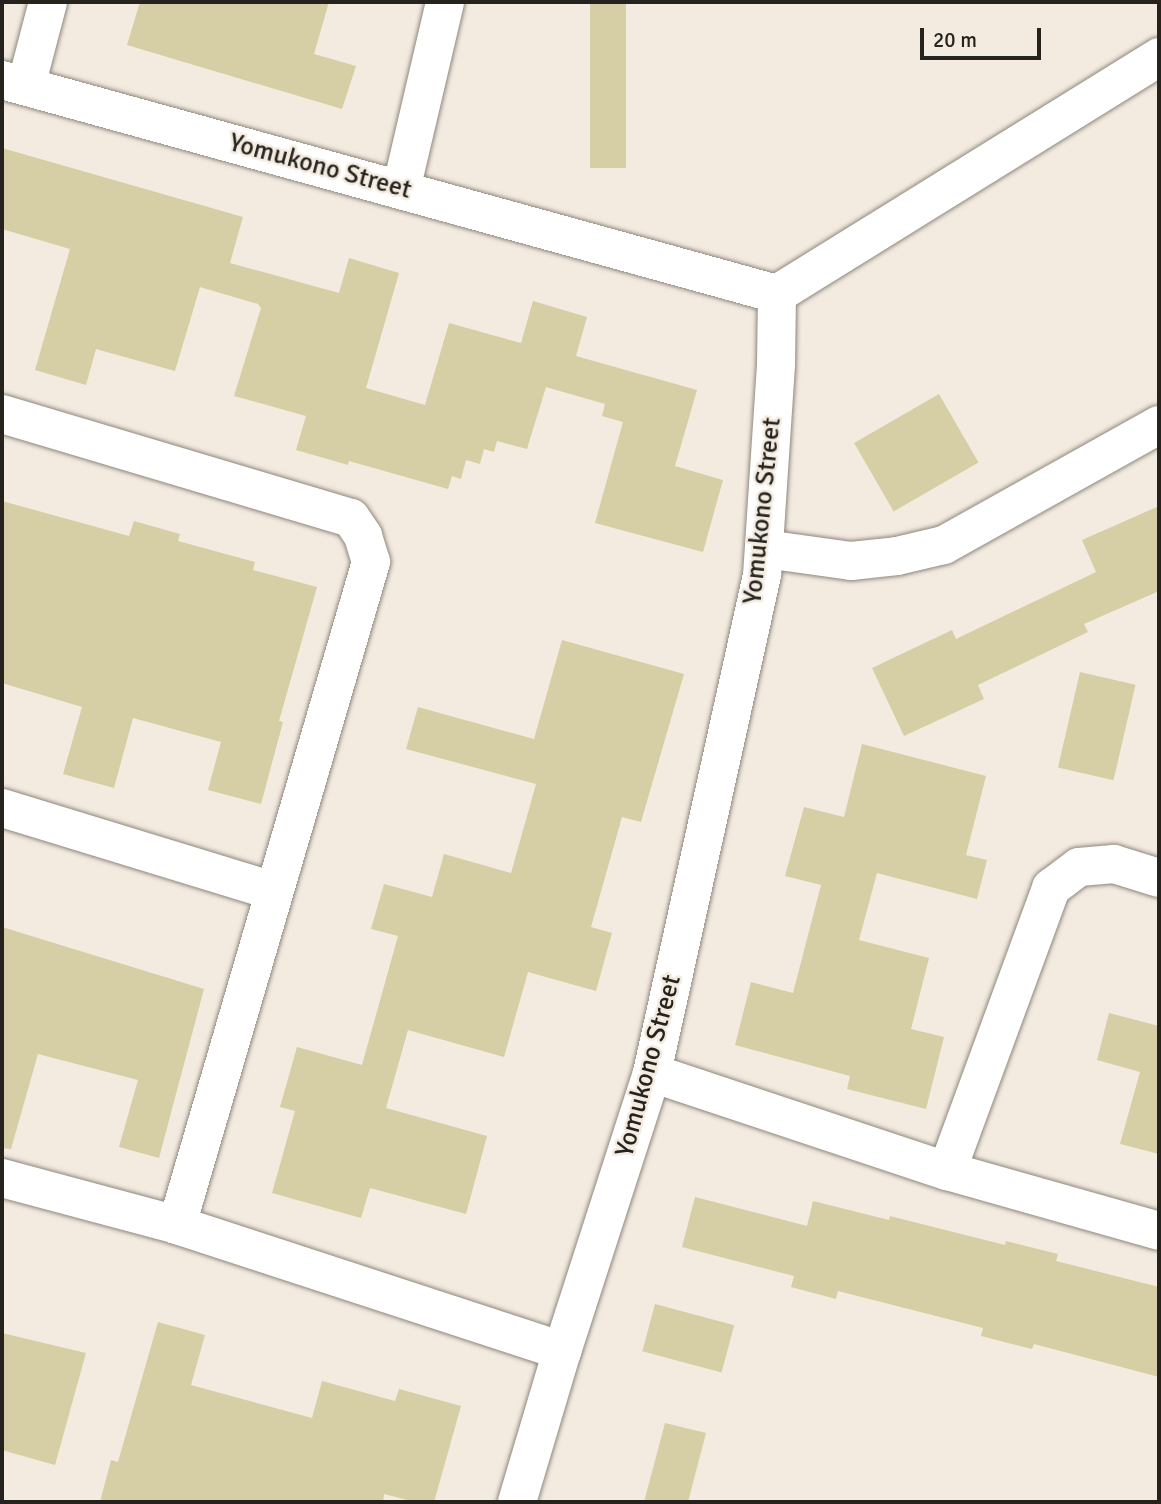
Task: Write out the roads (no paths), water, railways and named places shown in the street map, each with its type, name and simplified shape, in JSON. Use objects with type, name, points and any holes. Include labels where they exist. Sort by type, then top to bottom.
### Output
[{"type":"street","points":[[14,83],[48,2]]},
{"type":"street","points":[[401,190],[445,2]]},
{"type":"street","points":[[777,293],[1159,57]]},
{"type":"street","name":"Yomukono Street","points":[[14,83],[777,293],[776,365],[762,575],[652,1073],[562,1351],[517,1502]]},
{"type":"street","points":[[2,414],[351,518],[363,536],[371,562],[177,1225]]},
{"type":"street","points":[[765,549],[851,561],[897,556],[944,545],[1159,425]]},
{"type":"street","points":[[2,808],[274,891]]},
{"type":"street","points":[[947,1171],[1051,888],[1079,867],[1114,864],[1159,878]]},
{"type":"street","points":[[652,1073],[947,1171],[1159,1231]]},
{"type":"street","points":[[2,1178],[177,1225],[562,1351]]}]
